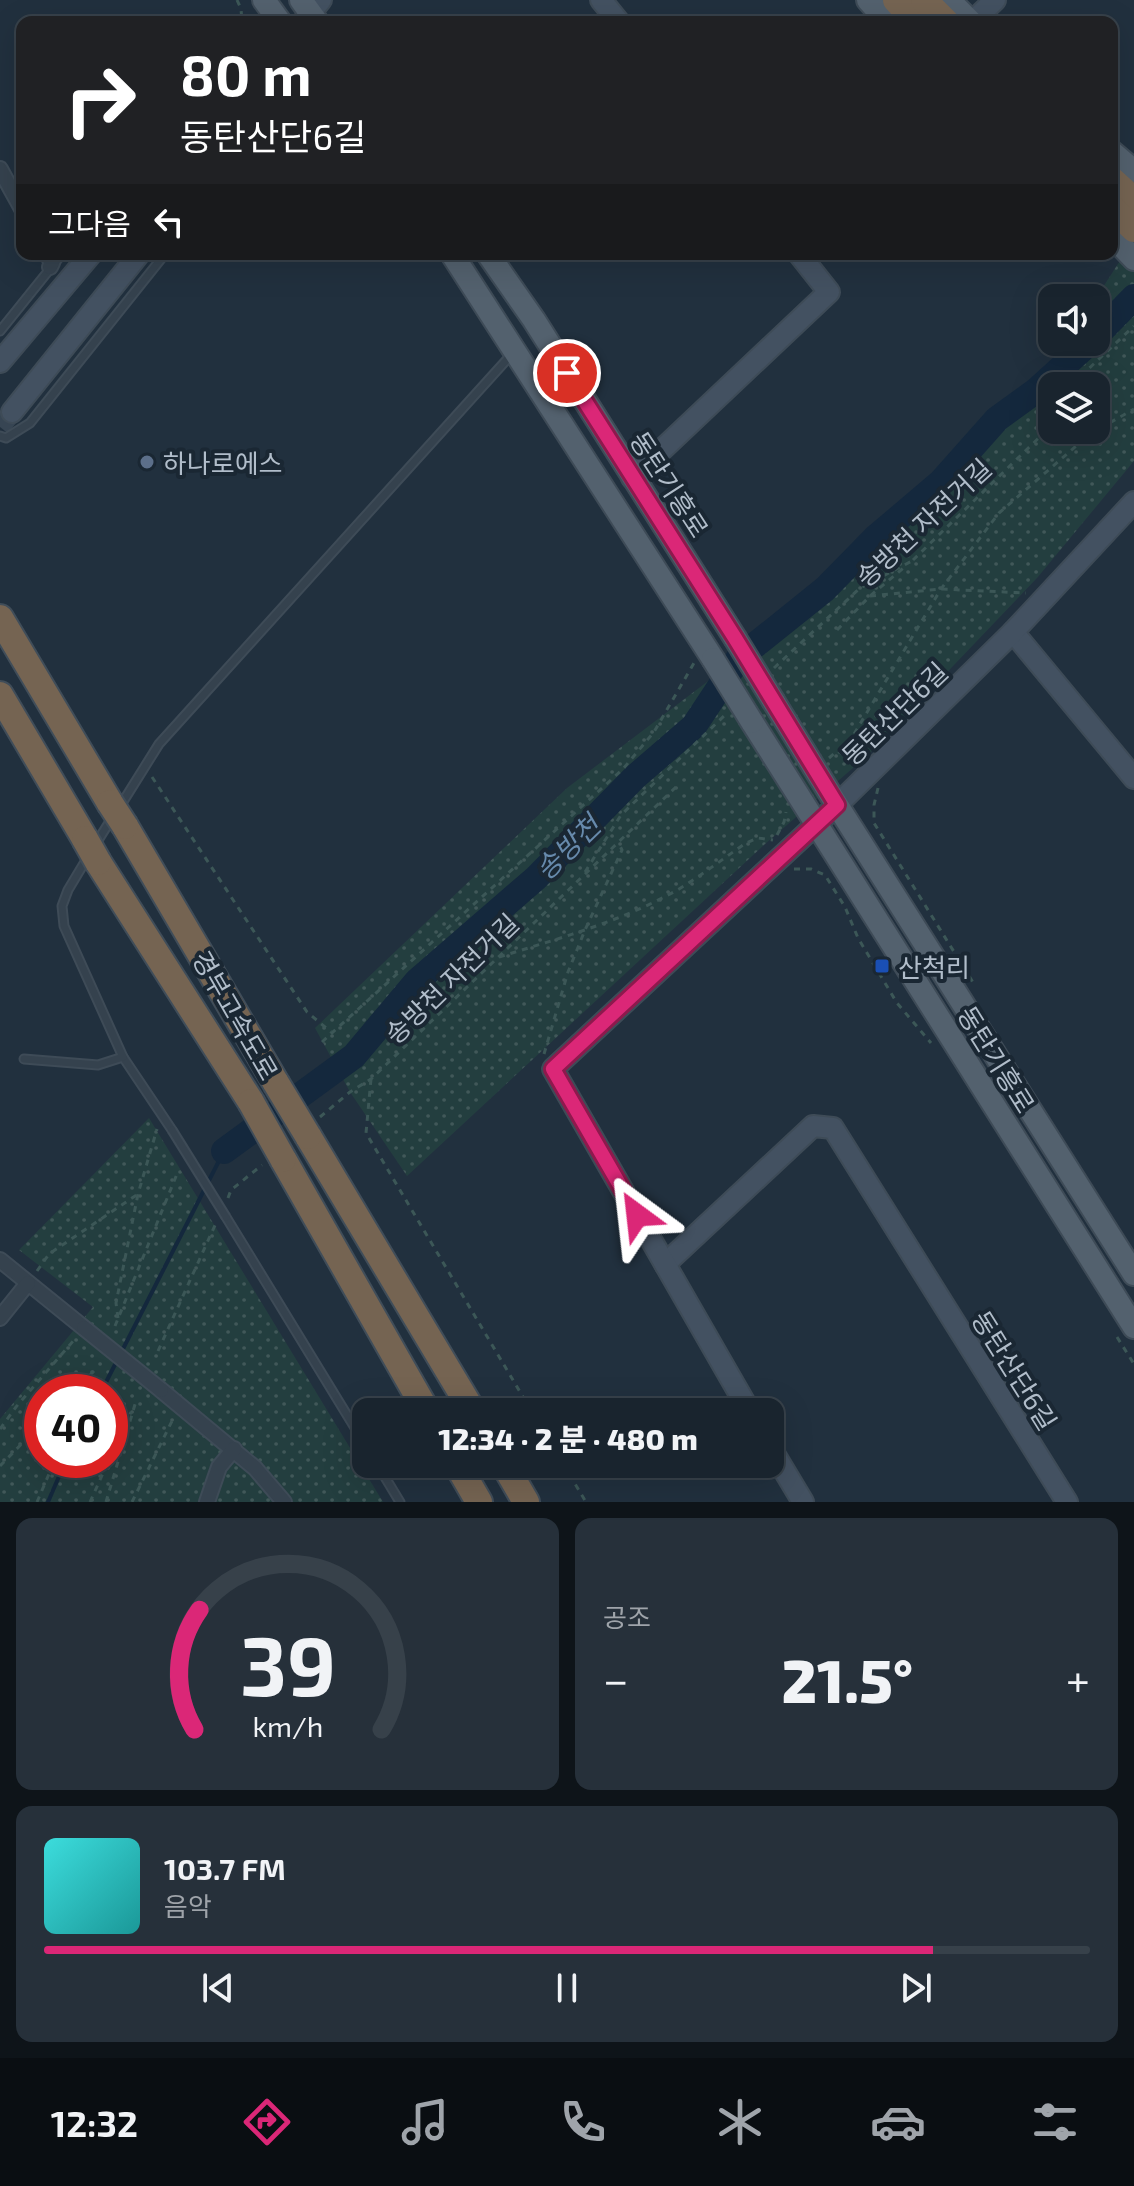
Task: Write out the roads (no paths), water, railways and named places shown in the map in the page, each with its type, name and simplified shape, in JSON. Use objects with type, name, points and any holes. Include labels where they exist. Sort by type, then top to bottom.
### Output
[{"type":"highway","points":[[896,0],[911,16]]},
{"type":"highway","points":[[924,0],[940,16]]},
{"type":"highway","points":[[1118,185],[1134,200]]},
{"type":"highway","points":[[1118,214],[1134,229]]},
{"type":"highway","name":"경부고속도로","points":[[0,618],[465,1398]]},
{"type":"highway","name":"경부고속도로","points":[[0,695],[98,862],[251,1102],[419,1398]]},
{"type":"highway","points":[[465,1478],[479,1502]]},
{"type":"highway","points":[[512,1478],[526,1502]]},
{"type":"main road","points":[[868,0],[883,16]]},
{"type":"main road","points":[[949,0],[966,16]]},
{"type":"main road","points":[[1118,157],[1134,171]]},
{"type":"main road","points":[[1118,242],[1134,259]]},
{"type":"main road","name":"동탄기흥로","points":[[456,260],[515,351],[703,661],[752,722],[1126,1332]]},
{"type":"main road","name":"동탄기흥로","points":[[492,260],[534,320],[1134,1274]]},
{"type":"street","points":[[601,0],[614,16]]},
{"type":"street","points":[[978,16],[995,0]]},
{"type":"street","points":[[0,169],[16,198]]},
{"type":"street","points":[[0,362],[86,260]]},
{"type":"street","points":[[12,412],[134,260]]},
{"type":"street","points":[[632,478],[829,292],[804,260]]},
{"type":"street","name":"동탄산단6길","points":[[742,1398],[553,1069],[837,805],[1013,632],[1134,502]]},
{"type":"street","points":[[1013,632],[1134,778]]},
{"type":"street","name":"동탄산단6길","points":[[665,1264],[813,1126],[833,1128],[1067,1502]]},
{"type":"street","points":[[0,1260],[234,1449],[284,1502]]},
{"type":"street","points":[[0,1318],[28,1283]]},
{"type":"street","points":[[207,1502],[219,1467],[234,1449]]},
{"type":"street","points":[[784,1470],[803,1502]]},
{"type":"lane","points":[[0,436],[6,438],[30,423],[160,260]]},
{"type":"lane","points":[[0,331],[49,261]]},
{"type":"lane","points":[[352,1424],[222,1217],[172,1130],[123,1057],[64,926],[62,906],[80,868],[159,744],[515,351]]},
{"type":"lane","points":[[24,1059],[98,1065],[123,1057]]},
{"type":"lane","points":[[385,1478],[400,1502]]},
{"type":"waterway","name":"송방천","points":[[1110,322],[1134,297]]},
{"type":"waterway","name":"송방천","points":[[224,1151],[354,1056],[417,981],[536,878],[635,777],[694,726],[739,658],[825,589],[875,538],[941,482],[997,419],[1037,390],[1075,356]]},
{"type":"waterway","name":"송방천","points":[[110,1374],[224,1151]]},
{"type":"waterway","name":"송방천","points":[[48,1502],[58,1478]]},
{"type":"tunnel","points":[[0,427],[12,412]]},
{"type":"place","name":"하나로에스","points":[[147,462]]},
{"type":"place","name":"산척리","points":[[882,966]]}]
